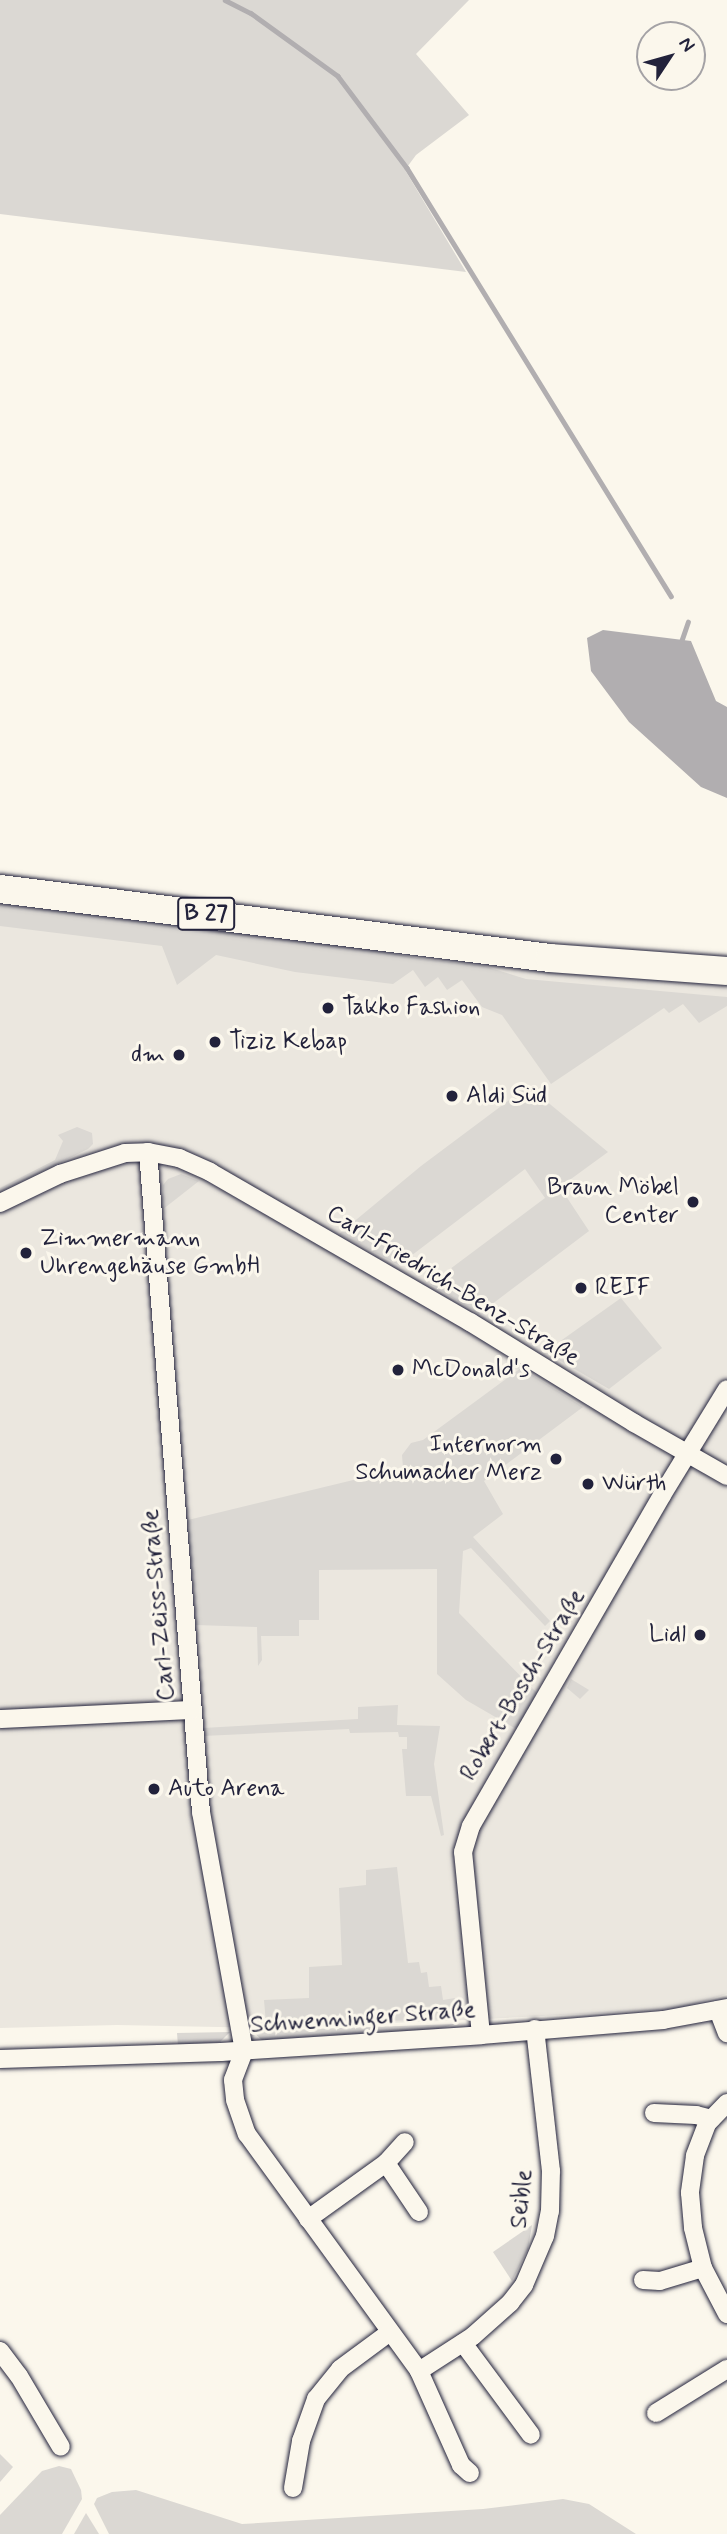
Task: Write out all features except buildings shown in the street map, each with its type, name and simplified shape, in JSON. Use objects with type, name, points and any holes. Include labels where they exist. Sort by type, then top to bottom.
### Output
[{"type":"main road","name":"B 27","points":[[0,889],[550,958],[727,971]]},
{"type":"street","points":[[0,1203],[60,1174],[125,1153],[148,1152]]},
{"type":"street","name":"Carl-Friedrich-Benz-Straße","points":[[148,1152],[179,1158],[210,1172],[470,1322],[727,1476]]},
{"type":"street","name":"Carl-Zeiss-Straße","points":[[148,1152],[201,1812],[244,2051]]},
{"type":"street","name":"Robert-Bosch-Straße","points":[[481,2035],[463,1852],[471,1826],[727,1389]]},
{"type":"street","points":[[0,1719],[192,1710]]},
{"type":"street","points":[[722,2009],[727,2033]]},
{"type":"street","name":"Schwenninger Straße","points":[[0,2059],[244,2051],[481,2035],[663,2020],[722,2009]]},
{"type":"street","name":"Seible","points":[[419,2371],[494,2319],[517,2294],[545,2236],[550,2211],[551,2171],[535,2029]]},
{"type":"street","points":[[244,2051],[233,2080],[239,2117],[261,2154],[419,2371],[461,2465],[470,2473]]},
{"type":"street","points":[[727,2103],[712,2119],[695,2156],[690,2193],[693,2228],[703,2268],[727,2314]]},
{"type":"street","points":[[654,2113],[696,2115],[712,2119]]},
{"type":"street","points":[[308,2219],[386,2162],[405,2142]]},
{"type":"street","points":[[386,2162],[419,2212]]},
{"type":"street","points":[[642,2280],[660,2281],[703,2268]]},
{"type":"street","points":[[293,2488],[301,2441],[316,2399],[340,2369],[390,2332]]},
{"type":"street","points":[[463,2343],[531,2435]]},
{"type":"street","points":[[0,2351],[19,2376],[61,2447]]},
{"type":"street","points":[[656,2413],[727,2369]]},
{"type":"shaded area","points":[[0,0],[469,0],[416,54],[469,115],[416,155],[405,170],[466,272],[0,214]]},
{"type":"shaded area","points":[[603,630],[691,641],[716,701],[727,707],[727,798],[701,787],[629,722],[591,671],[587,638]]},
{"type":"shaded area","points":[[0,904],[321,940],[422,959],[484,966],[526,979],[727,997],[727,1006],[699,1023],[683,1004],[669,1013],[664,1008],[551,1084],[502,1015],[482,1007],[462,980],[447,990],[438,977],[425,987],[413,970],[393,984],[295,972],[216,955],[177,985],[162,946],[0,926]]},
{"type":"shaded area","points":[[0,922],[727,984],[727,1994],[677,2009],[466,2020],[264,2028],[117,2025],[0,2028]]},
{"type":"shaded area","points":[[528,1086],[608,1152],[560,1187],[589,1231],[479,1314],[430,1284],[545,1198],[525,1169],[399,1265],[339,1234],[421,1166]]},
{"type":"shaded area","points":[[77,1127],[92,1133],[93,1144],[88,1149],[0,1192],[0,1188],[55,1160],[63,1141],[58,1135]]},
{"type":"shaded area","points":[[181,1174],[199,1181],[162,1210],[163,1185],[168,1179]]},
{"type":"shaded area","points":[[621,1298],[662,1348],[609,1389],[545,1352]]},
{"type":"shaded area","points":[[521,1368],[583,1407],[484,1481],[503,1514],[473,1537],[550,1621],[545,1626],[471,1548],[463,1551],[459,1613],[538,1694],[518,1730],[466,1700],[437,1674],[437,1569],[319,1570],[319,1620],[299,1620],[299,1636],[261,1636],[262,1660],[258,1666],[257,1627],[196,1625],[188,1520],[403,1468],[402,1455],[411,1443],[423,1440]]},
{"type":"shaded area","points":[[571,1679],[589,1690],[580,1699],[567,1688]]},
{"type":"shaded area","points":[[398,1705],[397,1725],[440,1726],[434,1764],[444,1835],[441,1836],[431,1796],[406,1796],[402,1749],[407,1749],[407,1737],[399,1737],[398,1732],[350,1733],[349,1729],[203,1736],[203,1728],[358,1719],[358,1707]]},
{"type":"shaded area","points":[[397,1867],[408,1963],[419,1962],[421,1973],[427,1972],[429,1987],[441,1986],[443,2000],[455,1998],[457,2019],[266,2024],[264,2000],[309,1998],[309,1967],[342,1965],[339,1888],[366,1885],[366,1870]]},
{"type":"shaded area","points":[[457,2024],[415,2035],[265,2043],[252,2031]]},
{"type":"shaded area","points":[[230,2032],[220,2042],[178,2046],[177,2033]]},
{"type":"shaded area","points":[[532,2225],[528,2249],[512,2281],[493,2252]]},
{"type":"shaded area","points":[[0,2454],[13,2467],[0,2482]]},
{"type":"shaded area","points":[[59,2466],[71,2469],[81,2490],[82,2499],[62,2534],[0,2534],[0,2515],[42,2471]]},
{"type":"shaded area","points":[[136,2490],[242,2524],[483,2509],[563,2499],[589,2504],[636,2534],[109,2534],[94,2504],[97,2498],[112,2492]]},
{"type":"shaded area","points":[[86,2513],[99,2534],[74,2534]]},
{"type":"waterway","points":[[225,0],[251,13],[338,76],[407,168],[671,596]]},
{"type":"waterway","points":[[681,642],[688,622]]},
{"type":"place","name":"Takko Fashion","points":[[328,1008]]},
{"type":"place","name":"Tiziz Kebap","points":[[215,1042]]},
{"type":"place","name":"dm","points":[[179,1055]]},
{"type":"place","name":"Aldi Süd","points":[[452,1096]]},
{"type":"place","name":"Braun Möbel Center","points":[[693,1202]]},
{"type":"place","name":"Zimmermann Uhrengehäuse GmbH","points":[[26,1253]]},
{"type":"place","name":"REIF","points":[[581,1288]]},
{"type":"place","name":"McDonald's","points":[[398,1370]]},
{"type":"place","name":"Internorm Schumacher Merz","points":[[556,1459]]},
{"type":"place","name":"Würth","points":[[588,1484]]},
{"type":"place","name":"Lidl","points":[[700,1635]]},
{"type":"place","name":"Auto Arena","points":[[154,1789]]}]
